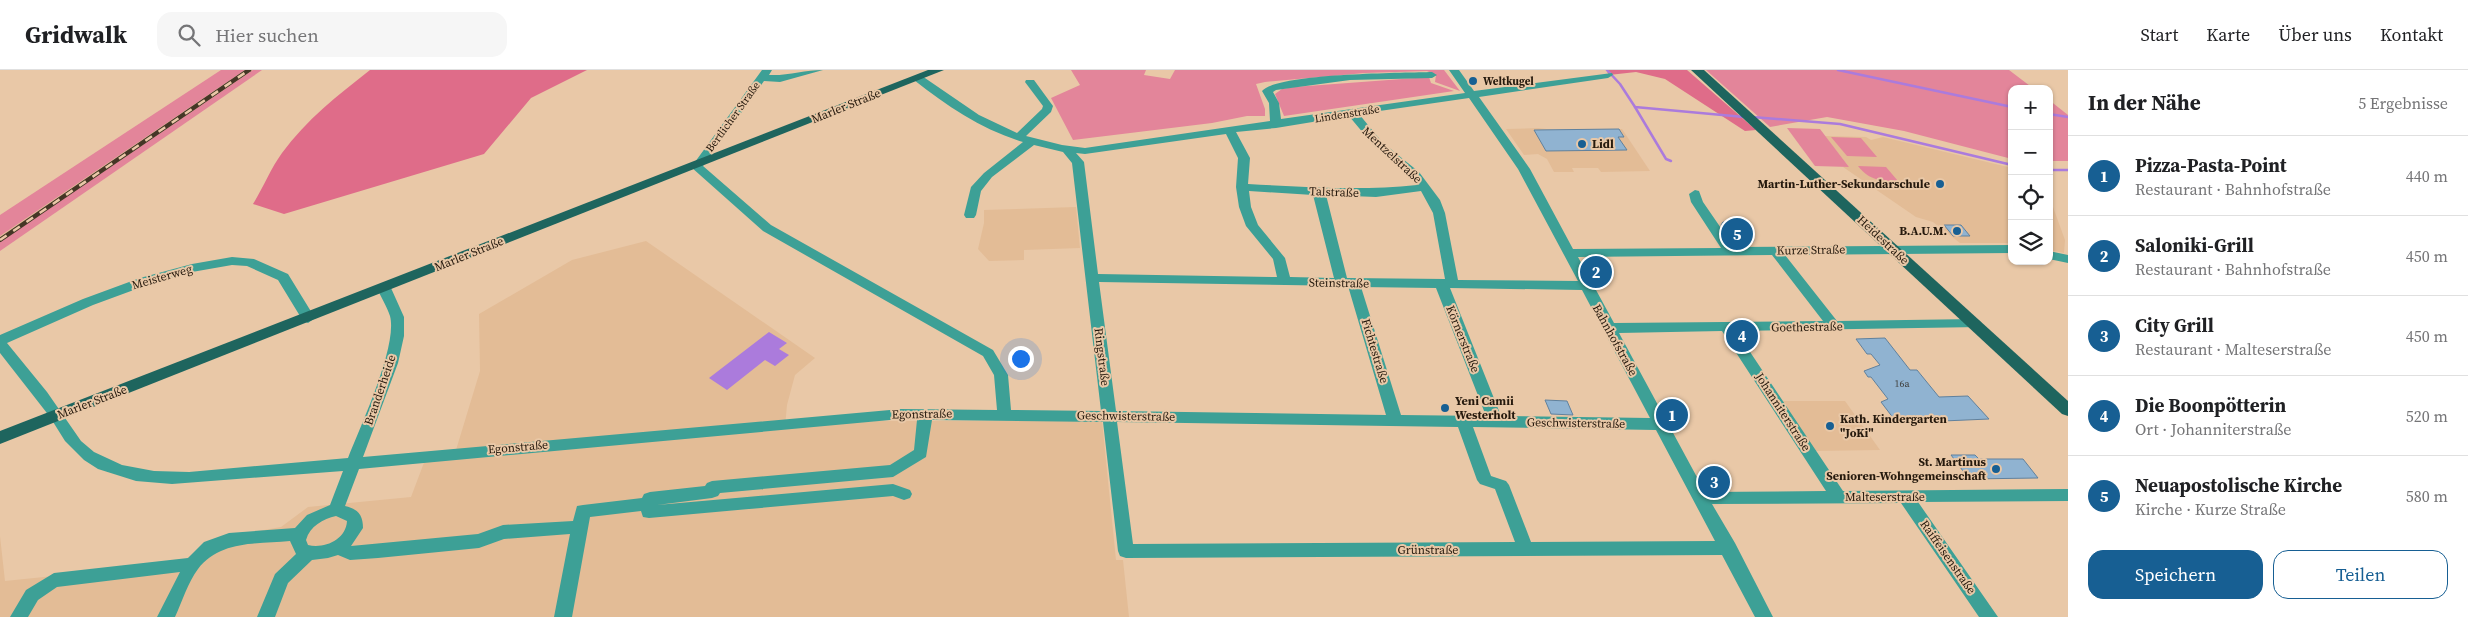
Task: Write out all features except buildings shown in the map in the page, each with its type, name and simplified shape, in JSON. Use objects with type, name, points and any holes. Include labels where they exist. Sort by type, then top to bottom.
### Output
[{"type":"main road","name":"Marler Straße","points":[[0,438],[938,70]]},
{"type":"main road","name":"Heidestraße","points":[[1697,70],[2068,410]]},
{"type":"street","points":[[764,74],[780,79],[818,70]]},
{"type":"street","name":"Bahnhofstraße","points":[[1454,70],[1521,164],[1729,548],[1764,617]]},
{"type":"street","name":"Bertlicher Straße","points":[[697,165],[764,74]]},
{"type":"street","points":[[1276,125],[1274,103],[1267,91],[1272,87],[1341,78],[1432,75]]},
{"type":"street","name":"Lindenstraße","points":[[1082,157],[1230,131],[1608,75]]},
{"type":"street","points":[[918,78],[964,113],[1031,142],[1067,150],[1082,157]]},
{"type":"street","points":[[1019,137],[1047,110],[1048,106],[1030,82]]},
{"type":"street","name":"Mentzelstraße","points":[[1352,113],[1364,130],[1426,187],[1439,213],[1447,263],[1446,283]]},
{"type":"street","points":[[1230,131],[1244,158],[1242,187],[1245,207],[1252,226],[1279,258],[1285,282]]},
{"type":"street","points":[[970,215],[975,190],[988,175],[1031,142]]},
{"type":"street","name":"Ringstraße","points":[[1082,157],[1092,278],[1126,551]]},
{"type":"street","points":[[697,165],[767,228],[988,353],[1003,377],[1004,414]]},
{"type":"street","name":"Talstraße","points":[[1242,187],[1318,193],[1376,193],[1426,187]]},
{"type":"street","name":"Fichtestraße","points":[[1318,193],[1396,420]]},
{"type":"street","points":[[1695,194],[1698,202],[1730,251]]},
{"type":"street","name":"Kurze Straße","points":[[1569,253],[2008,249]]},
{"type":"street","points":[[1775,250],[1834,326]]},
{"type":"street","points":[[2053,256],[2068,259]]},
{"type":"street","name":"Meisterweg","points":[[2,338],[88,302],[145,281],[192,268],[232,261],[249,262],[283,277],[308,318]]},
{"type":"street","name":"Steinstraße","points":[[1092,278],[1586,286]]},
{"type":"street","name":"Körnerstraße","points":[[1446,283],[1496,422]]},
{"type":"street","name":"Branderheide","points":[[336,510],[391,363],[397,336],[397,317],[384,288]]},
{"type":"street","name":"Goethestraße","points":[[1609,328],[1975,324]]},
{"type":"street","name":"Johanniterstraße","points":[[1727,328],[1839,497]]},
{"type":"street","name":"Egonstraße","points":[[2,338],[77,446],[101,463],[136,475],[158,478],[187,478],[876,415],[924,413],[1004,414]]},
{"type":"street","points":[[904,494],[893,490],[648,512],[650,498],[712,492],[712,487],[893,471],[921,453],[924,413]]},
{"type":"street","name":"Geschwisterstraße","points":[[1004,414],[1662,424]]},
{"type":"street","points":[[1463,421],[1485,480],[1502,485],[1526,550]]},
{"type":"street","name":"Malteserstraße","points":[[1701,498],[2068,495]]},
{"type":"street","name":"Raiffeisenstraße","points":[[1906,497],[1989,617]]},
{"type":"street","points":[[563,617],[579,527],[584,511],[649,504]]},
{"type":"street","points":[[336,510],[351,512],[357,522],[352,535],[338,547],[322,553],[308,553],[299,546],[300,534],[310,520],[318,515],[336,510]]},
{"type":"street","points":[[338,547],[350,553],[378,552],[479,541],[503,532],[579,527]]},
{"type":"street","points":[[166,617],[192,564],[210,547],[229,540],[300,534]]},
{"type":"street","name":"Grünstraße","points":[[1126,551],[1729,548]]},
{"type":"street","points":[[266,617],[281,579],[308,553]]},
{"type":"street","points":[[19,617],[32,595],[54,580],[192,564]]},
{"type":"shaded area","points":[[221,70],[245,70],[0,236],[0,215]]},
{"type":"shaded area","points":[[245,70],[253,70],[0,242],[0,236]]},
{"type":"shaded area","points":[[253,70],[262,70],[0,251],[0,242]]},
{"type":"shaded area","points":[[370,70],[587,70],[531,98],[484,154],[284,214],[253,204],[278,159],[291,141],[323,108]]},
{"type":"shaded area","points":[[1071,70],[1146,70],[1144,75],[1170,79],[1175,70],[1444,70],[1460,91],[1435,82],[1436,75],[1427,71],[1365,73],[1265,82],[1256,84],[1265,109],[1265,116],[1247,116],[1212,123],[1073,140],[1051,98],[1080,85]]},
{"type":"shaded area","points":[[1606,70],[1687,70],[1756,130],[1745,131],[1665,79],[1636,72],[1609,75]]},
{"type":"shaded area","points":[[1706,70],[2009,70],[2029,85],[2008,85],[2008,158],[1904,131],[1827,117],[1770,127]]},
{"type":"shaded area","points":[[1429,77],[1431,83],[1454,91],[1284,116],[1275,94],[1282,89],[1294,87]]},
{"type":"shaded area","points":[[2053,103],[2068,115],[2068,161],[2053,161]]},
{"type":"shaded area","points":[[1538,128],[1555,130],[1622,129],[1650,171],[1601,172],[1598,168],[1572,168],[1574,172],[1554,172],[1547,159],[1538,154],[1524,155],[1506,129]]},
{"type":"shaded area","points":[[1787,128],[1820,129],[1849,167],[1815,166]]},
{"type":"shaded area","name":"Martin-Luther-Sekundarschule","points":[[1825,136],[1866,137],[1871,140],[1883,137],[2008,167],[2008,243],[1960,243],[1933,222],[1916,217],[1843,167],[1849,167]]},
{"type":"shaded area","points":[[1831,137],[1861,138],[1877,157],[1847,156]]},
{"type":"shaded area","points":[[1858,166],[1886,167],[1898,181],[1876,179],[1867,175]]},
{"type":"shaded area","points":[[1076,207],[1080,248],[1024,250],[1024,260],[989,261],[978,249],[984,223],[984,210]]},
{"type":"shaded area","points":[[2053,207],[2065,240],[2064,253],[2053,251]]},
{"type":"shaded area","points":[[646,241],[815,358],[795,375],[787,405],[785,427],[876,421],[1102,421],[1116,560],[1123,560],[1129,617],[0,617],[0,536],[5,581],[180,563],[214,539],[281,527],[308,507],[411,497],[428,452],[456,450],[480,371],[479,314],[572,260]]},
{"type":"shaded area","points":[[769,332],[787,343],[779,349],[789,355],[775,366],[765,360],[727,390],[709,378]]},
{"type":"shaded area","name":"Kath. Kindergarten \"JoKi\"","points":[[1782,401],[1845,401],[1880,450],[1814,451]]},
{"type":"waterway","points":[[1607,70],[1620,84],[1635,107]]},
{"type":"waterway","points":[[1838,70],[2008,106]]},
{"type":"waterway","points":[[1635,107],[1744,117]]},
{"type":"waterway","points":[[1635,107],[1666,159],[1671,161]]},
{"type":"waterway","points":[[2053,115],[2068,117]]},
{"type":"waterway","points":[[1752,117],[1840,124],[2008,164]]},
{"type":"waterway","points":[[2053,170],[2068,170]]},
{"type":"railway","points":[[0,240],[249,70]]},
{"type":"place","name":"Weltkugel","points":[[1473,81]]},
{"type":"place","name":"Lidl","points":[[1582,144]]},
{"type":"place","name":"Martin-Luther-Sekundarschule","points":[[1940,184]]},
{"type":"place","name":"B.A.U.M.","points":[[1957,231]]},
{"type":"place","name":"Neuapostolische Kirche","points":[[1737,234]]},
{"type":"place","name":"Saloniki-Grill","points":[[1596,272]]},
{"type":"place","name":"Die Boonpötterin","points":[[1742,336]]},
{"type":"place","name":"Yeni Camii Westerholt","points":[[1445,408]]},
{"type":"place","name":"Pizza-Pasta-Point","points":[[1672,415]]},
{"type":"place","name":"Kath. Kindergarten \"JoKi\"","points":[[1830,426]]},
{"type":"place","name":"St. Martinus Senioren-Wohngemeinschaft","points":[[1996,469]]},
{"type":"place","name":"City Grill","points":[[1714,482]]}]
